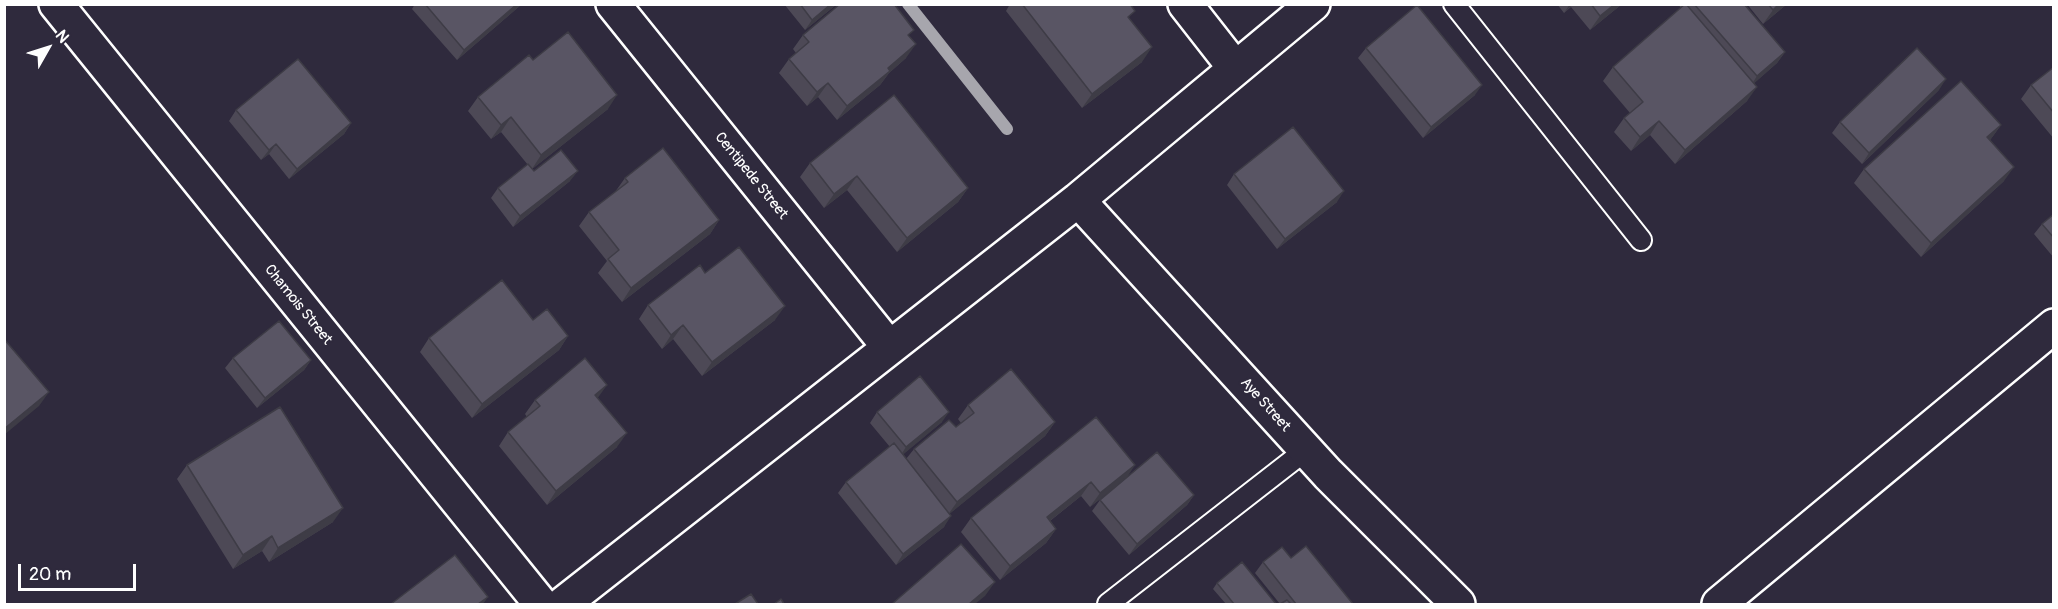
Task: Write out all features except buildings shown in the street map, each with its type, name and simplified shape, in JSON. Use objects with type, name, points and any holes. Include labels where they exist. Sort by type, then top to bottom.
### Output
[{"type":"street","name":"Chamois Street","points":[[56,4],[541,604]]},
{"type":"street","name":"Centipede Street","points":[[613,4],[889,347]]},
{"type":"street","points":[[1185,4],[1235,68]]},
{"type":"street","points":[[563,604],[1078,200],[1313,4]]},
{"type":"street","name":"Aye Street","points":[[1078,200],[1306,450],[1458,604]]},
{"type":"street","points":[[1719,604],[2054,326]]},
{"type":"lane","points":[[1454,4],[1641,240]]},
{"type":"lane","points":[[1107,604],[1306,450]]},
{"type":"waterway","points":[[908,4],[1007,129]]}]
